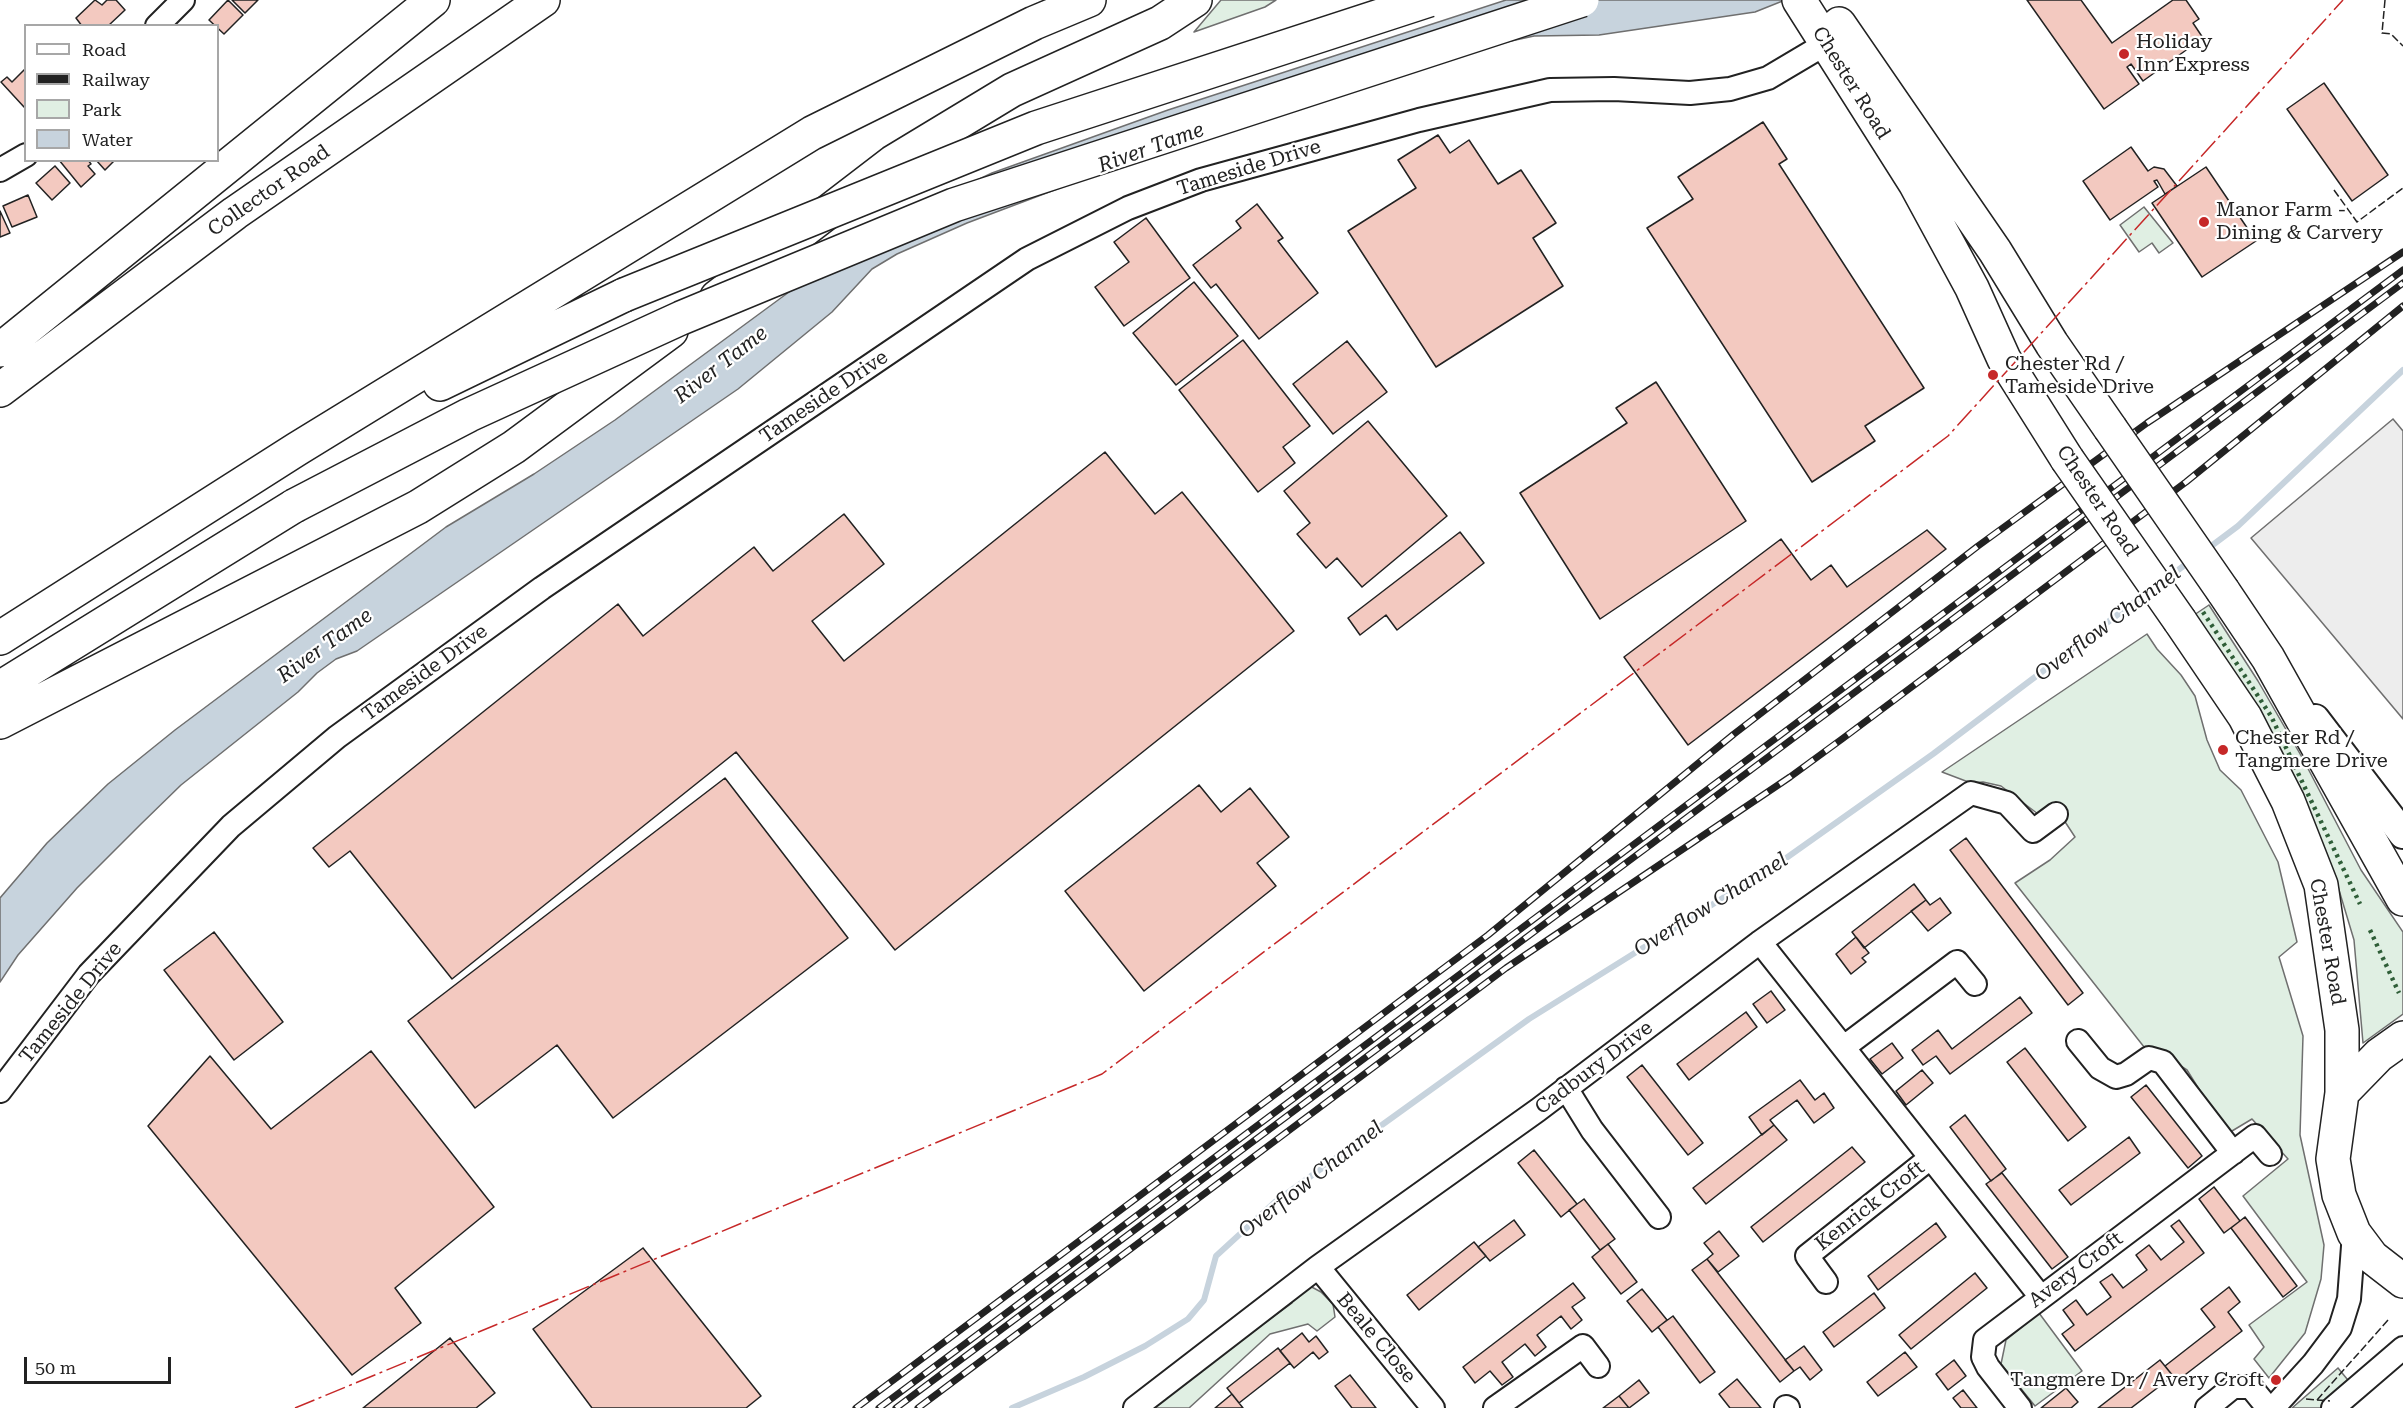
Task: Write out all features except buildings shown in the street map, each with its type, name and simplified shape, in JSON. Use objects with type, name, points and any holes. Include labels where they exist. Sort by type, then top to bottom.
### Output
[{"type":"highway","name":"Collector Road","points":[[0,350],[433,0]]},
{"type":"highway","name":"Collector Road","points":[[0,390],[236,213],[543,0]]},
{"type":"highway","points":[[0,638],[297,448],[812,133],[1034,23],[1089,0]]},
{"type":"highway","points":[[0,722],[349,544],[479,470],[792,241],[893,162],[1012,90],[1160,23],[1196,0]]},
{"type":"highway","points":[[113,566],[461,372],[624,296],[1036,128],[1429,0]]},
{"type":"highway","points":[[0,688],[294,506],[469,415],[681,318],[954,205],[1582,0]]},
{"type":"highway","name":"Chester Road","points":[[1799,0],[1915,183],[1972,288],[2004,359],[2067,459],[2245,717],[2288,801],[2321,885],[2331,938],[2342,1030],[2342,1093],[2333,1159],[2339,1195],[2354,1233],[2372,1257],[2403,1281]]},
{"type":"highway","name":"Chester Road","points":[[1823,0],[1995,250],[2052,344],[2268,658],[2403,899]]},
{"type":"highway","points":[[2342,1093],[2379,1055],[2403,1038]]},
{"type":"main road","points":[[2268,658],[2403,834]]},
{"type":"street","points":[[159,24],[183,0]]},
{"type":"street","name":"Tameside Drive","points":[[0,1091],[89,974],[231,826],[337,737],[542,588],[1026,259],[1128,208],[1201,180],[1386,128],[1489,102],[1550,90],[1614,89],[1690,93],[1730,88],[1768,78],[1827,43]]},
{"type":"street","points":[[0,170],[24,156]]},
{"type":"street","name":"Cadbury Drive","points":[[1135,1408],[1318,1268],[1566,1088],[1760,942],[1971,793],[2007,803],[2033,831],[2056,814]]},
{"type":"street","name":"Kenrick Croft","points":[[1760,942],[1929,1159],[2040,1296]]},
{"type":"street","points":[[1844,1047],[1957,962],[1975,984]]},
{"type":"street","points":[[2078,1041],[2100,1068],[2116,1077],[2126,1074],[2149,1058],[2163,1062],[2233,1153]]},
{"type":"street","points":[[1566,1088],[1592,1130],[1659,1217]]},
{"type":"street","name":"Avery Croft","points":[[2020,1408],[1988,1367],[1983,1357],[1985,1340],[2040,1296],[2255,1136],[2270,1154]]},
{"type":"street","name":"Kenrick Croft","points":[[1826,1282],[1807,1256],[1929,1159]]},
{"type":"street","points":[[2273,1408],[2313,1364],[2340,1328],[2349,1299],[2354,1233]]},
{"type":"street","name":"Beale Close","points":[[1318,1268],[1433,1408]]},
{"type":"street","points":[[1495,1408],[1583,1346],[1598,1366]]},
{"type":"street","points":[[2333,1408],[2399,1354]]},
{"type":"street","points":[[2207,1408],[2233,1387],[2251,1387],[2268,1408]]},
{"type":"green space","points":[[1221,0],[1276,0],[1265,7],[1194,32]]},
{"type":"green space","points":[[2144,207],[2173,243],[2159,253],[2152,243],[2139,252],[2120,225]]},
{"type":"green space","points":[[2209,605],[2258,681],[2303,759],[2361,870],[2403,932],[2403,1014],[2363,1043],[2354,940],[2333,870],[2306,805],[2191,617]]},
{"type":"green space","points":[[2147,634],[2195,696],[2207,740],[2220,770],[2241,790],[2278,862],[2297,942],[2279,957],[2303,1036],[2300,1135],[2324,1245],[2321,1279],[2305,1333],[2269,1378],[2254,1359],[2264,1347],[2249,1325],[2307,1282],[2243,1196],[2288,1159],[2252,1119],[2227,1134],[2187,1070],[2173,1061],[2148,1052],[2015,883],[2050,860],[2075,837],[2054,805],[2038,814],[2001,786],[1983,782],[1971,783],[1942,772]]},
{"type":"green space","points":[[1308,1285],[1321,1292],[1333,1304],[1335,1317],[1317,1331],[1308,1324],[1270,1334],[1189,1408],[1149,1408],[1292,1303],[1293,1295]]},
{"type":"green space","points":[[2039,1313],[2082,1371],[2035,1406],[2001,1364],[2006,1340]]},
{"type":"green space","points":[[2338,1368],[2352,1385],[2324,1408],[2292,1408]]},
{"type":"shaded area","points":[[2393,419],[2403,431],[2403,719],[2251,538]]},
{"type":"water","name":"River Tame","points":[[1506,0],[1785,0],[1755,12],[1599,35],[1534,36],[1442,56],[1102,172],[967,223],[897,254],[872,269],[832,312],[738,389],[357,651],[336,659],[317,673],[298,692],[181,785],[77,888],[18,955],[0,982],[0,898],[47,843],[108,784],[175,730],[446,527],[534,474],[615,420],[876,228],[992,173],[1168,110]]},
{"type":"waterway","name":"Overflow Channel","points":[[2206,550],[2238,526],[2403,370]]},
{"type":"waterway","name":"Overflow Channel","points":[[2165,580],[2190,561]]},
{"type":"waterway","name":"Overflow Channel","points":[[1012,1408],[1084,1377],[1145,1346],[1188,1319],[1204,1300],[1216,1256],[1275,1202],[1529,1019],[1782,861],[1933,754],[2149,591]]},
{"type":"railway","points":[[856,1408],[1488,935],[1734,734],[1978,546],[2147,423],[2403,252]]},
{"type":"railway","points":[[879,1408],[2403,270]]},
{"type":"railway","points":[[896,1408],[2403,283]]},
{"type":"railway","points":[[918,1408],[1506,968],[1790,777],[1842,739],[2186,482],[2403,306]]},
{"type":"hedge","points":[[2203,612],[2271,716],[2360,904]]},
{"type":"hedge","points":[[2370,930],[2399,993]]},
{"type":"fence","points":[[2385,0],[2382,33],[2391,34],[2403,46]]},
{"type":"fence","points":[[2334,190],[2357,222],[2403,188]]},
{"type":"fence","points":[[2317,1400],[2388,1320]]},
{"type":"fence","points":[[2306,1399],[2330,1401]]},
{"type":"power","points":[[295,1408],[1102,1074],[1948,436],[2343,0]]},
{"type":"place","name":"Holiday Inn Express","points":[[2124,54]]},
{"type":"place","name":"Manor Farm - Dining & Carvery","points":[[2204,222]]},
{"type":"place","name":"Chester Rd / Tameside Drive","points":[[1993,375]]},
{"type":"place","name":"Chester Rd / Tangmere Drive","points":[[2223,750]]},
{"type":"place","name":"Tangmere Dr / Avery Croft","points":[[2276,1380]]}]
